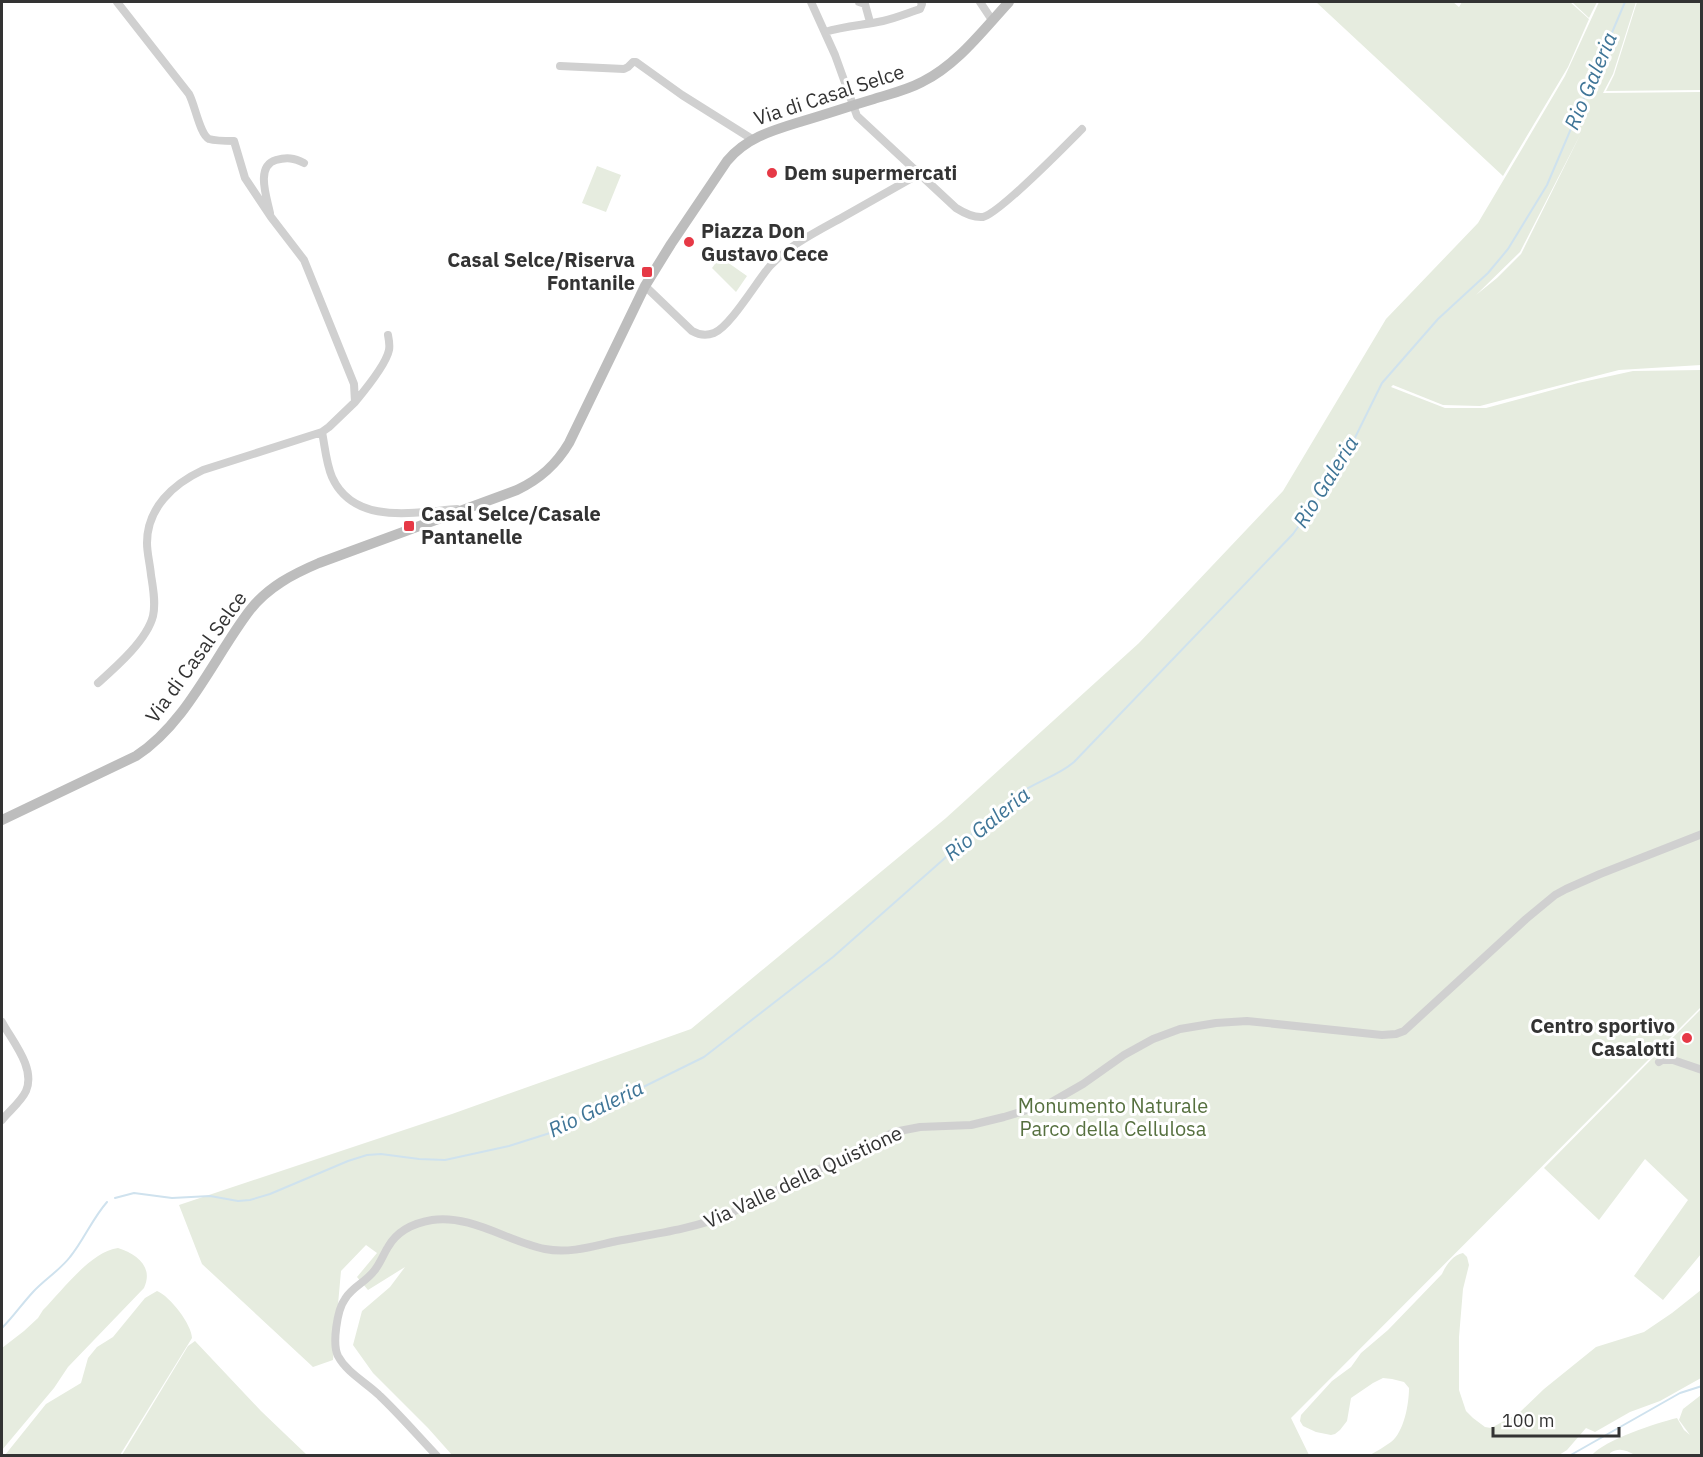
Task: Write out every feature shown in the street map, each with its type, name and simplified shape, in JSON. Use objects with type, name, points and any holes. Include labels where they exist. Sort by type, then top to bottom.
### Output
[{"type":"main road","name":"Via di Casal Selce","points":[[2,820],[136,756],[155,742],[180,714],[250,610],[260,598],[280,583],[319,563],[468,508],[531,483],[545,474],[561,457],[572,438],[645,286],[727,161],[737,150],[752,139],[773,130],[904,90],[931,77],[954,60],[1009,2]]},
{"type":"street","points":[[117,2],[189,94],[204,135],[212,139],[234,141],[245,178],[304,260],[353,381],[355,402]]},
{"type":"street","points":[[811,2],[860,119],[960,210],[971,216],[990,214],[1010,198],[1082,129]]},
{"type":"street","points":[[865,2],[870,22]]},
{"type":"street","points":[[825,32],[881,21],[920,9],[921,2]]},
{"type":"street","points":[[980,2],[992,20]]},
{"type":"street","points":[[560,66],[624,69],[636,62],[682,95],[752,139]]},
{"type":"street","points":[[271,217],[264,182],[266,168],[270,163],[283,159],[291,158],[304,163]]},
{"type":"street","points":[[645,286],[692,331],[700,334],[713,334],[730,319],[770,266],[789,250],[825,226],[919,174]]},
{"type":"street","points":[[98,683],[129,653],[152,620],[154,604],[148,536],[152,517],[163,499],[186,478],[203,470],[322,432],[355,402],[379,369],[389,349],[388,335]]},
{"type":"street","points":[[322,432],[331,476],[343,494],[356,504],[369,510],[383,512],[468,508]]},
{"type":"street","name":"Via Valle della Quistione","points":[[436,1455],[382,1398],[344,1365],[335,1349],[338,1315],[345,1298],[375,1270],[394,1238],[414,1225],[433,1220],[458,1221],[544,1249],[560,1251],[669,1232],[711,1222],[727,1215],[894,1132],[920,1126],[971,1125],[1050,1103],[1089,1081],[1124,1054],[1153,1039],[1180,1029],[1247,1021],[1362,1033],[1396,1034],[1404,1031],[1526,919],[1556,895],[1600,874],[1701,834]]},
{"type":"street","points":[[2,1022],[21,1055],[28,1079],[23,1095],[2,1120]]},
{"type":"street","points":[[1659,1062],[1673,1060],[1701,1070]]},
{"type":"green space","points":[[1316,2],[1453,2],[1459,7],[1462,2],[1570,2],[1589,19],[1568,67],[1503,176]]},
{"type":"green space","points":[[1572,2],[1597,2],[1589,18]]},
{"type":"green space","name":"Monumento Naturale Parco della Cellulosa","points":[[1599,2],[1636,2],[1613,74],[1603,93],[1701,92],[1701,365],[1619,370],[1480,406],[1443,405],[1393,385],[1391,387],[1445,408],[1486,408],[1633,371],[1701,370],[1701,1007],[1291,1418],[1309,1455],[452,1455],[373,1373],[353,1345],[362,1311],[390,1287],[405,1267],[368,1290],[357,1277],[377,1253],[366,1245],[341,1271],[333,1360],[313,1367],[202,1264],[179,1205],[452,1114],[691,1029],[946,818],[1139,643],[1283,491],[1386,319],[1478,223],[1565,76]],"holes":[[[1581,133],[1521,254],[1476,295],[1520,252]]]},
{"type":"green space","points":[[1637,2],[1701,2],[1701,90],[1606,91],[1614,75]]},
{"type":"green space","points":[[597,166],[621,175],[606,212],[582,203]]},
{"type":"green space","points":[[720,257],[747,276],[736,292],[712,268]]},
{"type":"green space","points":[[1701,1009],[1701,1254],[1663,1300],[1634,1276],[1688,1200],[1645,1159],[1599,1220],[1544,1168]]},
{"type":"green space","points":[[118,1248],[142,1262],[147,1273],[144,1288],[68,1367],[54,1388],[2,1450],[2,1348],[38,1318],[87,1264],[98,1256]]},
{"type":"green space","points":[[1463,1253],[1469,1265],[1463,1289],[1459,1337],[1459,1390],[1466,1411],[1485,1427],[1491,1428],[1519,1413],[1544,1389],[1596,1347],[1644,1332],[1701,1290],[1701,1378],[1660,1401],[1630,1412],[1595,1432],[1586,1428],[1567,1450],[1559,1455],[1370,1455],[1396,1437],[1405,1417],[1409,1388],[1404,1382],[1392,1379],[1383,1378],[1351,1398],[1347,1421],[1335,1434],[1316,1432],[1303,1426],[1300,1421],[1301,1415],[1332,1381],[1351,1367],[1361,1353],[1388,1330],[1442,1274],[1453,1258]]},
{"type":"green space","points":[[157,1291],[168,1299],[179,1312],[192,1338],[120,1455],[5,1455],[46,1404],[81,1383],[88,1358],[97,1347],[113,1337],[145,1298]]},
{"type":"green space","points":[[195,1341],[261,1411],[307,1455],[122,1455],[188,1346]]},
{"type":"green space","points":[[1701,1395],[1701,1455],[1635,1455],[1619,1450],[1613,1451],[1610,1455],[1592,1455],[1619,1438],[1677,1418],[1690,1435],[1679,1420],[1683,1409]]},
{"type":"waterway","name":"Rio Galeria","points":[[115,1198],[134,1193],[172,1198],[210,1196],[238,1201],[250,1200],[367,1155],[381,1154],[445,1160],[509,1146],[550,1133],[704,1057],[833,957],[1014,797],[1074,762],[1293,534],[1340,468],[1382,383],[1438,319],[1488,273],[1508,249],[1547,185],[1625,2]]},
{"type":"waterway","name":"Rio Galeria","points":[[2,1328],[33,1292],[70,1257],[107,1202]]},
{"type":"waterway","points":[[1569,1456],[1680,1393],[1702,1386]]},
{"type":"place","name":"Dem supermercati","points":[[772,173]]},
{"type":"place","name":"Piazza Don Gustavo Cece","points":[[689,242]]},
{"type":"place","name":"Casal Selce/Riserva Fontanile","points":[[647,272]]},
{"type":"place","name":"Casal Selce/Casale Pantanelle","points":[[409,526]]},
{"type":"place","name":"Centro sportivo Casalotti","points":[[1687,1038]]}]
